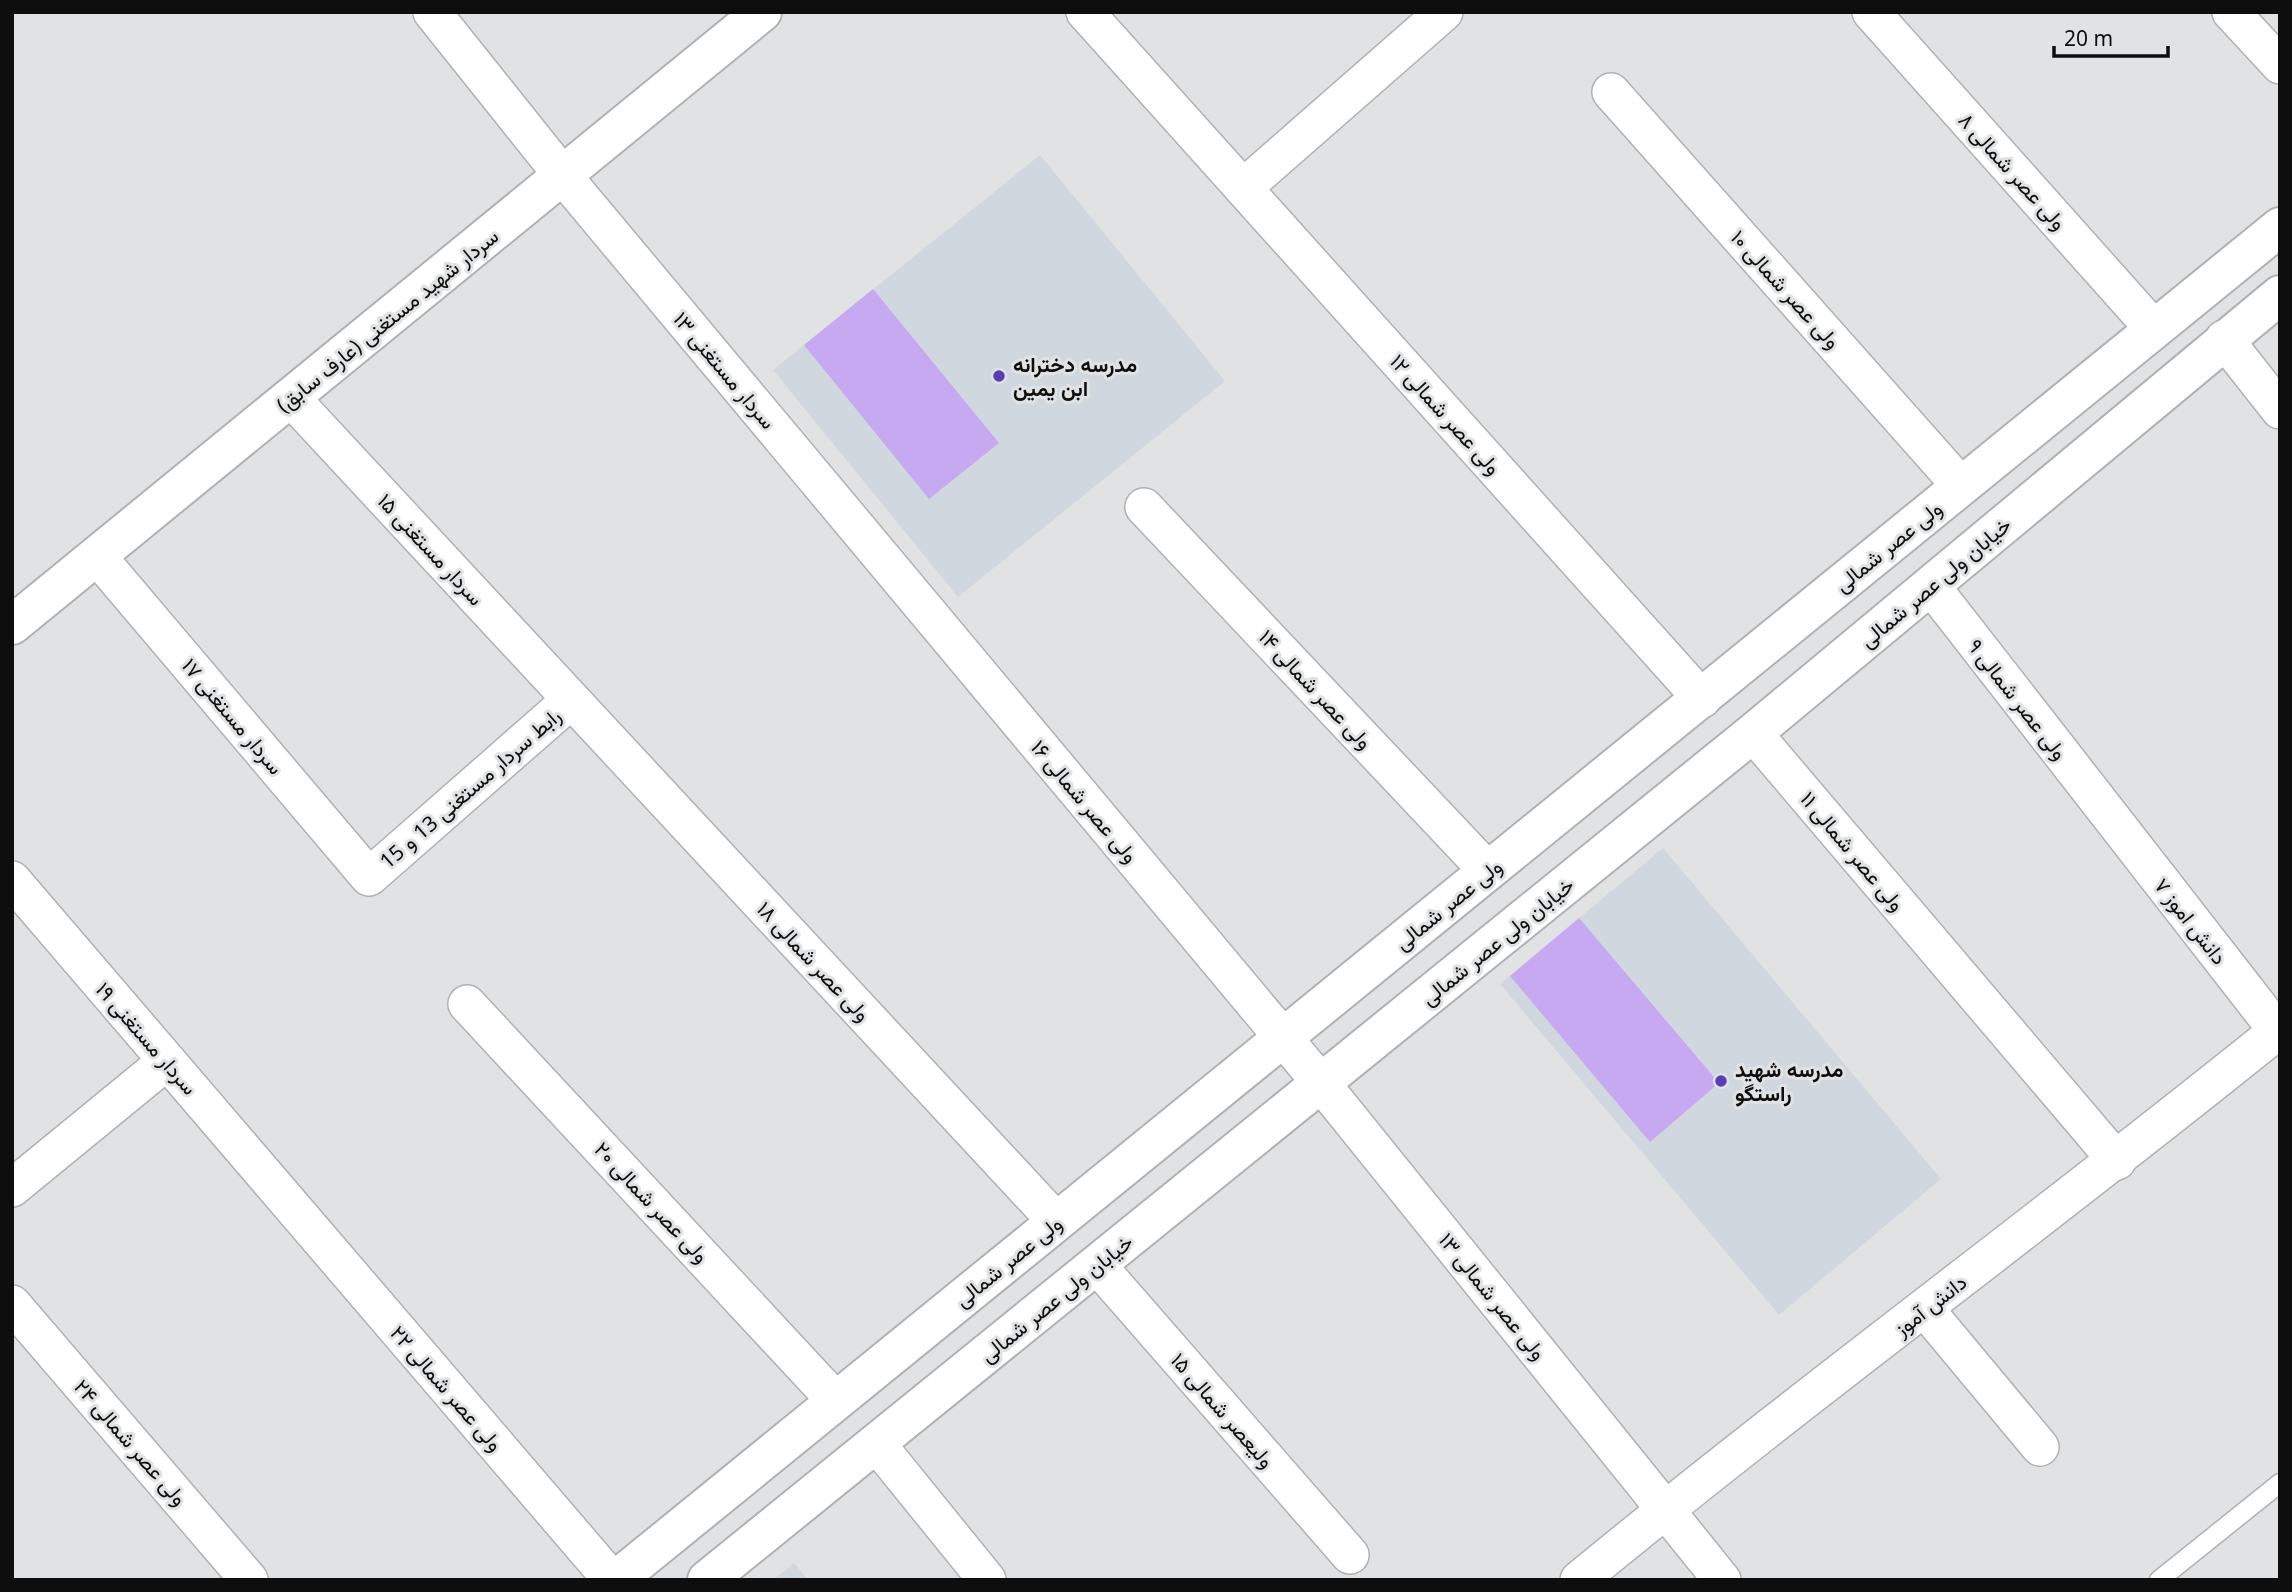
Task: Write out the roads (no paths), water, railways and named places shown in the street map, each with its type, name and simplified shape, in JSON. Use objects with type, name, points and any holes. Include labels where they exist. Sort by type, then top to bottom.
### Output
[{"type":"street","points":[[432,12],[563,176]]},
{"type":"street","name":"سردار شهید مستغنی (عارف سابق)","points":[[12,625],[762,12]]},
{"type":"street","name":"ولی عصر شمالی ۱۲","points":[[1085,12],[1702,699]]},
{"type":"street","points":[[1243,188],[1444,12]]},
{"type":"street","name":"ولی عصر شمالی ۸","points":[[1871,12],[2154,329]]},
{"type":"street","points":[[2231,12],[2280,65]]},
{"type":"street","name":"ولی عصر شمالی ۱۰","points":[[1611,92],[1961,486]]},
{"type":"street","name":"سردار مستغنی ۱۳","points":[[563,176],[887,564]]},
{"type":"street","name":"ولی عصر شمالی","points":[[614,1580],[2280,227]]},
{"type":"street","name":"خیابان ولی عصر شمالی","points":[[707,1580],[1753,733],[2280,295]]},
{"type":"street","points":[[2224,340],[2280,410]]},
{"type":"street","name":"سردار مستغنی ۱۵","points":[[291,398],[571,700]]},
{"type":"street","name":"ولی عصر شمالی ۱۴","points":[[1143,507],[1488,871]]},
{"type":"street","name":"سردار مستغنی ۱۷","points":[[97,556],[369,877]]},
{"type":"street","name":"ولی عصر شمالی ۱۶","points":[[887,564],[1321,1083]]},
{"type":"street","name":"ولی عصر شمالی ۹","points":[[1931,586],[2104,811]]},
{"type":"street","name":"رابط سردار مستغنی 13 و 15","points":[[369,877],[571,700]]},
{"type":"street","name":"ولی عصر شمالی ۱۸","points":[[571,700],[1057,1222]]},
{"type":"street","name":"ولی عصر شمالی ۱۱","points":[[1753,733],[2117,1161]]},
{"type":"street","name":"دانش اموز ۷","points":[[2104,811],[2279,1032]]},
{"type":"street","name":"سردار مستغنی ۱۹","points":[[12,880],[282,1195]]},
{"type":"street","name":"ولی عصر شمالی ۲۰","points":[[467,1003],[836,1401]]},
{"type":"street","name":"دانش آموز","points":[[1579,1580],[1664,1510],[2117,1161],[2279,1032]]},
{"type":"street","points":[[12,1188],[167,1061]]},
{"type":"street","name":"ولی عصر شمالی ۱۳","points":[[1321,1083],[1722,1580]]},
{"type":"street","name":"ولی عصر شمالی ۲۲","points":[[282,1195],[614,1580]]},
{"type":"street","name":"ولیعصر شمالی ۱۵","points":[[1097,1265],[1350,1555]]},
{"type":"street","name":"ولی عصر شمالی ۲۴","points":[[12,1304],[249,1580]]},
{"type":"street","points":[[1925,1309],[2040,1447]]},
{"type":"street","points":[[876,1443],[987,1580]]},
{"type":"lane","points":[[2159,1580],[2280,1483]]},
{"type":"place","name":"مدرسه دخترانه ابن یمین","points":[[999,376]]},
{"type":"place","name":"مدرسه شهید راستگو","points":[[1721,1081]]}]
